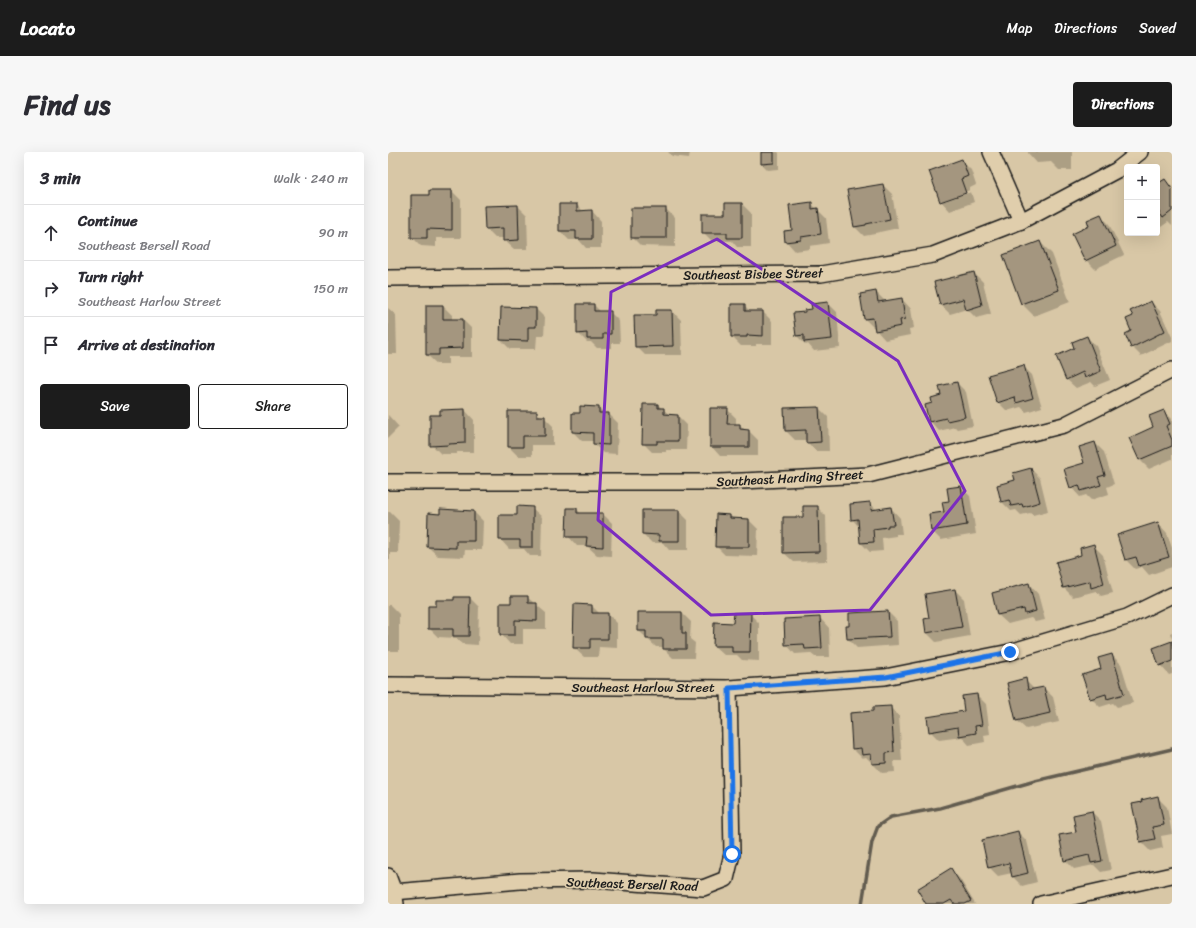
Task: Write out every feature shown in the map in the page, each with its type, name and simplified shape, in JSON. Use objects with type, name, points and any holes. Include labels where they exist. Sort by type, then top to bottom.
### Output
[{"type":"street","points":[[991,152],[1021,220]]},
{"type":"street","name":"Southeast Bisbee Street","points":[[388,278],[821,274],[932,255],[1021,220],[1117,170],[1140,152]]},
{"type":"street","name":"Southeast Harding Street","points":[[388,482],[720,482],[868,474],[1064,425],[1172,370]]},
{"type":"street","name":"Southeast Harlow Street","points":[[388,685],[729,688],[886,677],[1010,652],[1127,617],[1172,595]]},
{"type":"street","name":"Southeast Bersell Road","points":[[395,898],[520,881],[593,880],[703,888],[726,879],[732,854],[729,688]]},
{"type":"street","points":[[1041,904],[1172,875]]},
{"type":"street","points":[[388,876],[395,898]]},
{"type":"highlighted area","points":[[717,239],[898,361],[965,491],[870,610],[711,615],[598,520],[611,292]]},
{"type":"building","points":[[761,152],[774,152],[774,163],[761,164]]},
{"type":"building","points":[[962,159],[968,176],[961,179],[966,193],[940,202],[929,171]]},
{"type":"building","points":[[1165,179],[1172,189],[1172,211],[1163,218],[1160,214],[1160,182]]},
{"type":"building","points":[[883,184],[890,219],[854,227],[847,190]]},
{"type":"building","points":[[429,190],[452,190],[452,230],[427,229],[427,238],[411,238],[411,195],[429,195]]},
{"type":"building","points":[[812,202],[812,209],[818,208],[821,234],[801,237],[801,240],[785,242],[784,231],[792,230],[789,205]]},
{"type":"building","points":[[725,203],[742,203],[742,238],[727,238],[727,233],[702,233],[702,214],[725,214]]},
{"type":"building","points":[[559,204],[577,204],[577,211],[592,210],[592,239],[576,239],[576,231],[559,231]]},
{"type":"building","points":[[518,205],[519,240],[503,241],[503,228],[485,229],[484,206]]},
{"type":"building","points":[[631,208],[666,208],[666,238],[631,238]]},
{"type":"building","points":[[1101,214],[1116,246],[1085,261],[1072,234],[1089,226],[1087,220]]},
{"type":"building","points":[[1040,241],[1059,290],[1021,304],[1003,255]]},
{"type":"building","points":[[974,272],[982,305],[966,310],[963,299],[940,305],[934,282]]},
{"type":"building","points":[[876,291],[878,302],[902,298],[905,319],[900,320],[901,326],[875,331],[873,318],[864,319],[860,294]]},
{"type":"building","points":[[1151,301],[1165,331],[1131,348],[1125,334],[1131,331],[1126,319],[1133,316],[1130,311]]},
{"type":"building","points":[[828,302],[832,339],[804,342],[804,335],[796,336],[793,313],[805,312],[805,310],[812,309],[811,304]]},
{"type":"building","points":[[577,304],[594,304],[594,311],[611,311],[611,334],[603,334],[603,339],[587,339],[587,333],[577,334]]},
{"type":"building","points":[[731,304],[745,304],[745,311],[763,311],[763,336],[747,335],[747,337],[731,337]]},
{"type":"building","points":[[426,305],[443,305],[443,319],[463,319],[463,348],[439,349],[439,355],[426,355]]},
{"type":"building","points":[[501,307],[536,308],[536,327],[528,327],[528,341],[500,340]]},
{"type":"building","points":[[656,310],[672,310],[673,346],[635,347],[634,315],[656,315]]},
{"type":"building","points":[[1087,336],[1101,371],[1085,378],[1083,372],[1066,380],[1056,356],[1074,348],[1072,342]]},
{"type":"building","points":[[1024,365],[1033,398],[1016,403],[1015,397],[997,403],[988,375]]},
{"type":"building","points":[[957,382],[965,417],[947,421],[946,418],[929,422],[925,405],[932,403],[931,398],[941,395],[939,386]]},
{"type":"building","points":[[643,404],[658,404],[658,408],[664,408],[664,414],[678,415],[678,441],[657,441],[657,444],[642,444]]},
{"type":"building","points":[[580,406],[599,407],[599,413],[609,413],[609,445],[593,444],[593,433],[572,432],[572,413],[580,413]]},
{"type":"building","points":[[819,407],[821,442],[806,443],[806,430],[785,431],[784,408]]},
{"type":"building","points":[[710,408],[728,408],[727,424],[740,424],[740,429],[749,430],[749,447],[710,447]]},
{"type":"building","points":[[465,409],[465,443],[430,446],[430,415],[440,415],[440,410]]},
{"type":"building","points":[[1164,410],[1170,424],[1166,426],[1172,440],[1172,446],[1139,460],[1129,438],[1153,427],[1149,416]]},
{"type":"building","points":[[508,411],[537,411],[537,416],[545,416],[545,436],[523,436],[523,447],[508,447]]},
{"type":"building","points":[[1095,442],[1105,475],[1098,477],[1101,485],[1081,491],[1079,485],[1070,488],[1064,469],[1084,463],[1079,447]]},
{"type":"building","points":[[1031,468],[1040,502],[1023,507],[1022,504],[1011,506],[1009,500],[1001,502],[997,485],[1015,480],[1013,473]]},
{"type":"building","points":[[961,486],[967,525],[931,531],[929,514],[944,512],[942,502],[949,501],[947,488]]},
{"type":"building","points":[[870,502],[871,510],[891,507],[894,525],[873,529],[874,542],[860,543],[858,519],[851,520],[850,504]]},
{"type":"building","points":[[517,506],[533,507],[533,547],[520,547],[520,540],[499,540],[499,515],[517,515]]},
{"type":"building","points":[[803,506],[818,506],[819,552],[783,553],[783,517],[803,517]]},
{"type":"building","points":[[567,508],[577,508],[577,513],[603,513],[603,547],[586,546],[587,537],[566,537]]},
{"type":"building","points":[[440,509],[474,511],[474,541],[456,541],[456,548],[427,547],[428,513],[440,514]]},
{"type":"building","points":[[642,510],[679,510],[679,541],[659,541],[659,535],[642,534]]},
{"type":"building","points":[[716,514],[730,515],[730,518],[749,519],[749,547],[715,547]]},
{"type":"building","points":[[1158,522],[1169,557],[1139,566],[1136,557],[1125,560],[1117,535]]},
{"type":"building","points":[[1094,544],[1104,584],[1091,588],[1090,581],[1063,588],[1056,562],[1081,555],[1080,548]]},
{"type":"building","points":[[1029,583],[1036,611],[1025,614],[1024,609],[997,615],[992,593]]},
{"type":"building","points":[[955,589],[962,627],[926,633],[924,619],[929,618],[925,594]]},
{"type":"building","points":[[511,596],[528,596],[528,603],[537,603],[537,621],[515,620],[515,635],[500,635],[500,603],[511,603]]},
{"type":"building","points":[[454,597],[470,597],[469,636],[453,636],[453,629],[428,629],[428,606],[436,606],[436,600],[454,600]]},
{"type":"building","points":[[574,604],[592,605],[592,613],[608,613],[608,639],[590,639],[590,648],[573,648]]},
{"type":"building","points":[[888,611],[890,637],[847,639],[846,626],[849,626],[849,613]]},
{"type":"building","points":[[638,612],[682,612],[682,633],[686,633],[686,649],[663,649],[663,639],[646,639],[646,631],[638,631]]},
{"type":"building","points":[[734,613],[751,613],[750,652],[732,652],[732,646],[713,646],[714,622],[733,623]]},
{"type":"building","points":[[820,617],[822,648],[805,649],[804,644],[785,645],[784,619]]},
{"type":"building","points":[[1172,641],[1172,661],[1159,666],[1153,648]]},
{"type":"building","points":[[1112,654],[1124,694],[1107,699],[1106,694],[1090,699],[1082,675],[1101,669],[1098,658]]},
{"type":"building","points":[[1026,678],[1028,690],[1044,687],[1050,713],[1016,721],[1007,683]]},
{"type":"building","points":[[977,694],[982,725],[975,726],[976,733],[959,736],[958,727],[929,732],[927,717],[964,711],[962,696]]},
{"type":"building","points":[[891,706],[894,752],[886,753],[886,763],[872,764],[871,754],[862,755],[861,748],[852,749],[850,713],[873,711],[873,707]]},
{"type":"building","points":[[1158,796],[1164,825],[1152,827],[1155,839],[1140,842],[1132,804]]},
{"type":"building","points":[[1092,811],[1102,861],[1091,863],[1089,855],[1064,861],[1059,835],[1076,832],[1073,815]]},
{"type":"building","points":[[1018,831],[1028,873],[1012,877],[1009,863],[988,868],[982,840]]},
{"type":"building","points":[[951,868],[971,901],[965,904],[954,904],[951,900],[944,904],[926,904],[917,889]]},
{"type":"waterway","points":[[862,904],[872,842],[878,826],[891,817],[940,808],[1035,781],[1172,749]]},
{"type":"route","points":[[732,854],[729,688],[886,677],[1010,652]]}]
